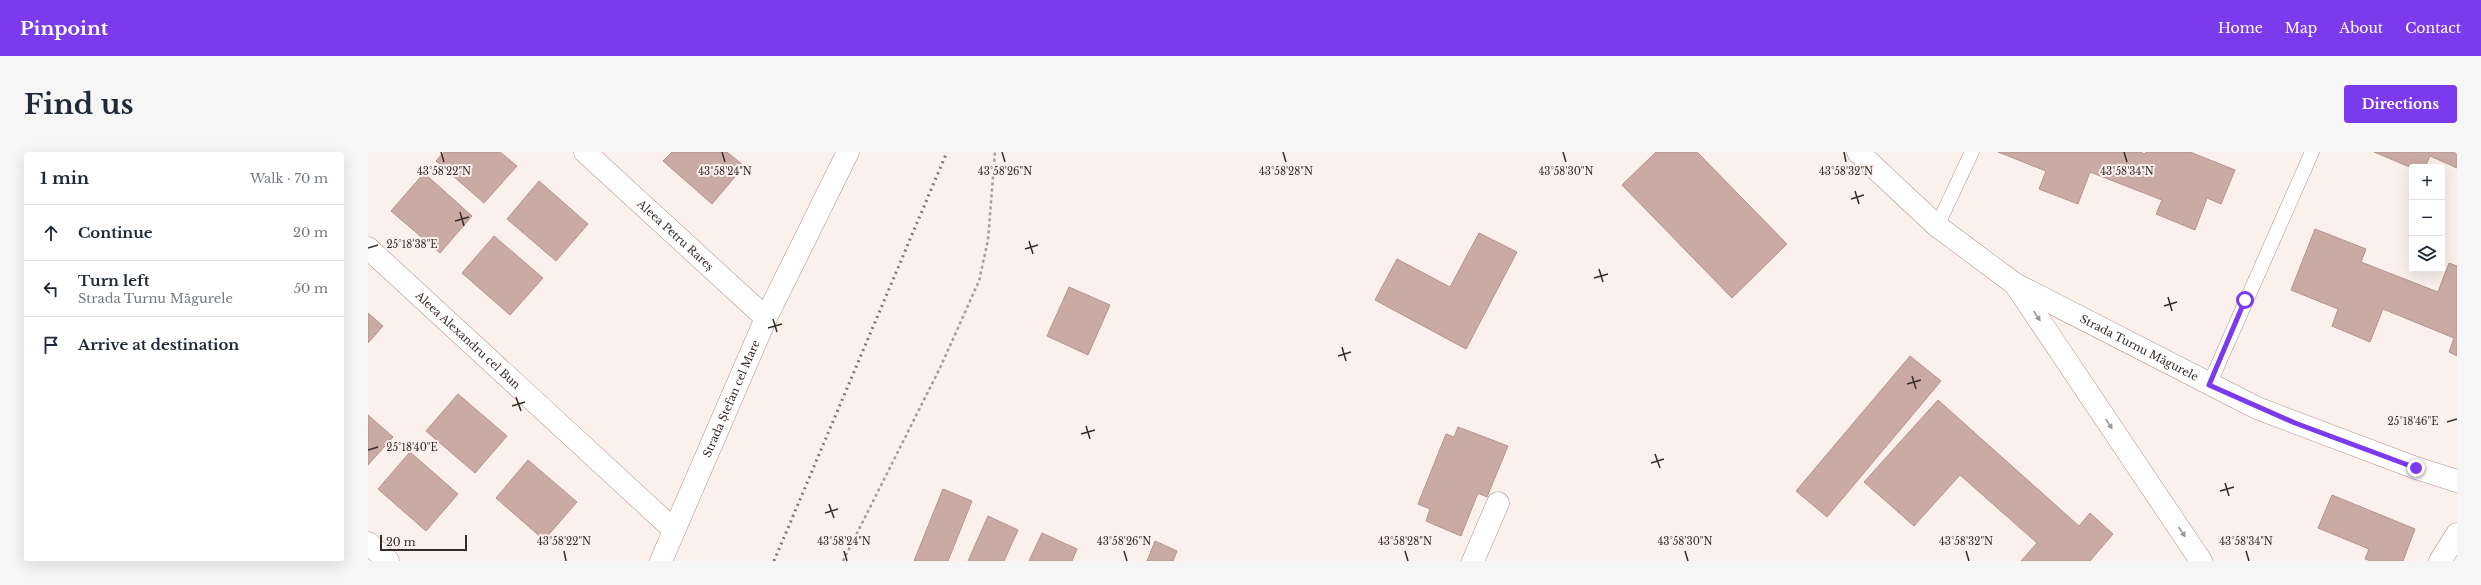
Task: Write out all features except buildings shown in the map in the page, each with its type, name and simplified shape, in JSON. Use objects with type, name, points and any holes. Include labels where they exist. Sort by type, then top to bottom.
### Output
[{"type":"street","name":"Aleea Petru Rareș","points":[[585,152],[766,318]]},
{"type":"street","name":"Strada Ștefan cel Mare","points":[[661,561],[766,318],[848,152]]},
{"type":"street","name":"Strada Turnu Măgurele","points":[[1858,152],[1937,226],[2015,284],[2209,385],[2295,423],[2457,481]]},
{"type":"street","name":"Aleea Alexandru cel Bun","points":[[368,248],[674,530]]},
{"type":"street","points":[[2015,284],[2201,561]]},
{"type":"street","points":[[1473,561],[1498,503]]},
{"type":"street","points":[[2440,561],[2457,534]]},
{"type":"street","points":[[368,543],[388,561]]},
{"type":"lane","points":[[1937,226],[1972,152]]},
{"type":"lane","points":[[2209,385],[2312,152]]},
{"type":"path","points":[[843,561],[940,368],[979,281],[988,240],[995,152]]},
{"type":"railway","points":[[774,561],[947,152]]},
{"type":"route","points":[[2245,300],[2209,385],[2257,408],[2416,468]]}]
